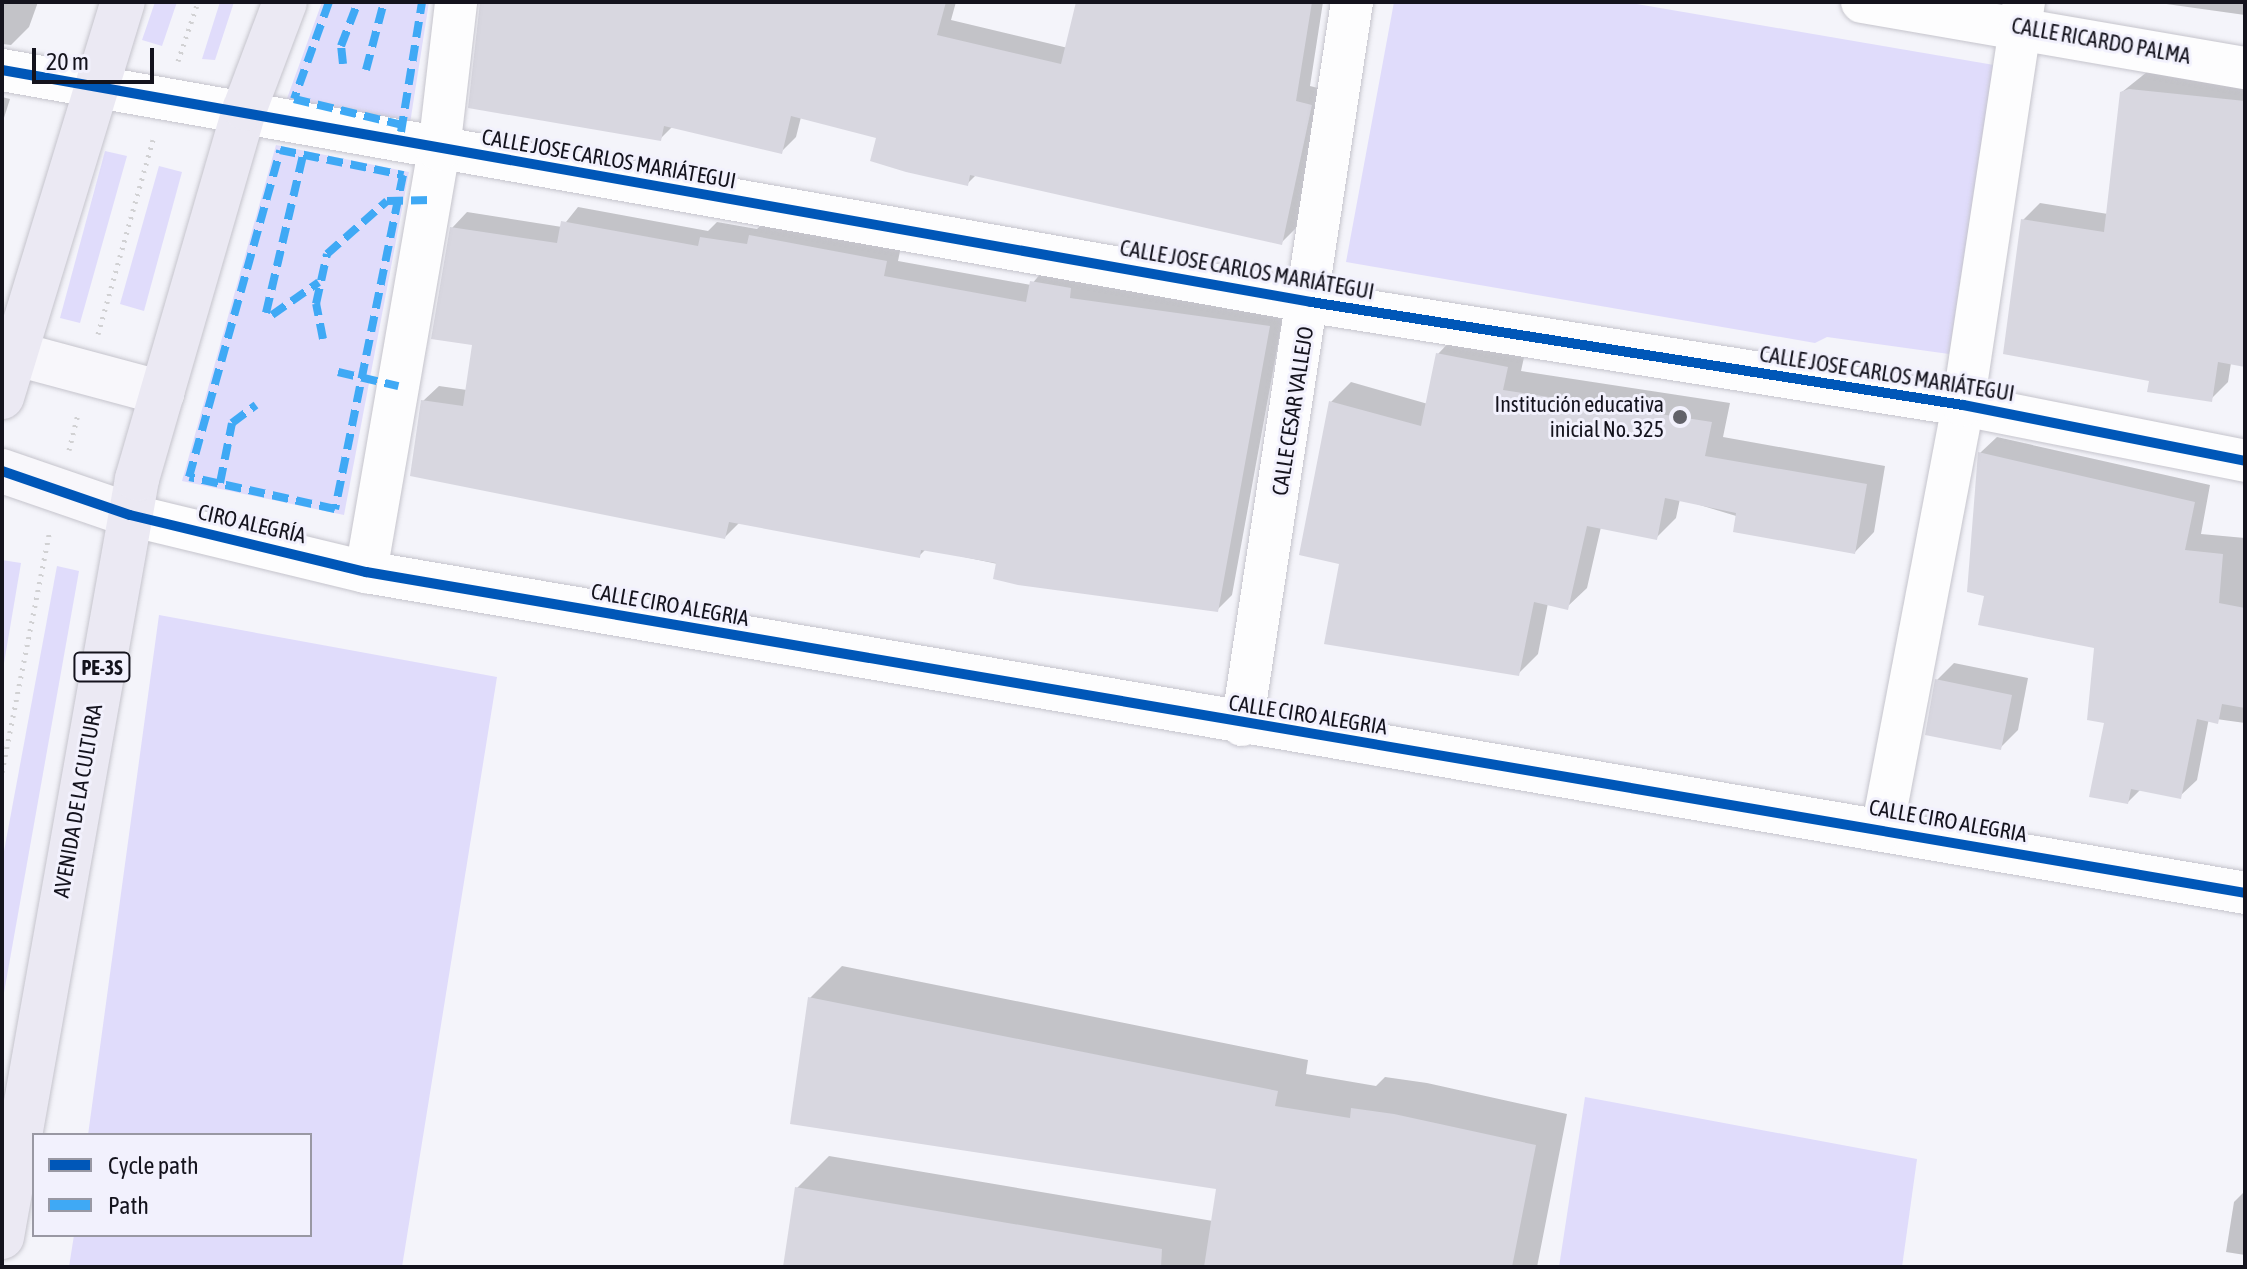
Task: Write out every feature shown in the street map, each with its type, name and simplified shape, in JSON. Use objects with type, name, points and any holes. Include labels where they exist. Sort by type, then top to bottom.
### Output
[{"type":"highway","points":[[2,397],[8,350],[98,87],[123,2]]},
{"type":"highway","name":"AVENIDA DE LA CULTURA","points":[[2,1237],[130,515],[245,108],[285,2]]},
{"type":"street","points":[[366,572],[439,150],[456,2]]},
{"type":"street","name":"CALLE CESAR VALLEJO","points":[[1242,725],[1311,302],[1352,2]]},
{"type":"street","name":"CALLE RICARDO PALMA","points":[[1862,2],[2022,14],[2245,68]]},
{"type":"street","points":[[1882,830],[1963,405],[2022,14]]},
{"type":"street","name":"CALLE JOSE CARLOS MARIÁTEGUI","points":[[2,70],[245,108],[439,150],[1311,302],[1963,405],[2245,461]]},
{"type":"street","points":[[8,350],[162,393]]},
{"type":"street","points":[[2,471],[130,515]]},
{"type":"street","name":"CIRO ALEGRÍA","points":[[130,515],[366,572]]},
{"type":"street","name":"CALLE CIRO ALEGRIA","points":[[366,572],[1242,725],[2245,893]]},
{"type":"shaded area","points":[[155,2],[177,2],[162,46],[142,40]]},
{"type":"shaded area","points":[[220,2],[234,2],[215,60],[202,59]]},
{"type":"shaded area","points":[[322,2],[429,2],[408,136],[285,104]]},
{"type":"shaded area","points":[[1394,2],[1625,2],[1994,65],[1949,354],[1827,337],[1815,343],[1346,262]]},
{"type":"shaded area","points":[[276,145],[409,172],[344,515],[182,481]]},
{"type":"shaded area","points":[[105,151],[127,156],[80,323],[60,318]]},
{"type":"shaded area","points":[[159,166],[182,172],[144,311],[120,304]]},
{"type":"shaded area","points":[[2,560],[21,563],[2,675]]},
{"type":"shaded area","points":[[57,566],[79,571],[2,1004],[2,862]]},
{"type":"shaded area","points":[[159,615],[497,677],[402,1267],[69,1267],[74,1237],[312,1237],[312,1133],[88,1133]]},
{"type":"shaded area","points":[[1585,1097],[1917,1159],[1902,1267],[1559,1267]]},
{"type":"building","points":[[480,2],[946,2],[937,35],[1061,64],[1076,2],[1312,2],[1296,101],[1312,105],[1282,245],[970,175],[968,186],[906,172],[870,161],[876,138],[791,116],[782,154],[664,126],[661,141],[468,108]]},
{"type":"building","points":[[2129,89],[2245,101],[2245,367],[2218,362],[2212,402],[2147,392],[2149,381],[2003,354],[2021,219],[2104,232],[2120,92]]},
{"type":"building","points":[[561,221],[698,246],[700,237],[747,244],[749,235],[887,261],[884,276],[1026,302],[1030,281],[1071,288],[1070,298],[1270,326],[1218,612],[1018,585],[993,579],[996,563],[921,550],[920,558],[729,522],[725,539],[410,476],[421,400],[463,406],[472,345],[431,339],[450,227],[557,243]]},
{"type":"building","points":[[1436,353],[1508,367],[1503,390],[1712,422],[1705,456],[1867,484],[1855,554],[1733,532],[1736,513],[1665,498],[1657,540],[1587,526],[1568,610],[1534,602],[1519,676],[1324,644],[1339,564],[1299,555],[1329,401],[1421,426]]},
{"type":"building","points":[[1978,452],[2195,502],[2185,550],[2223,554],[2219,603],[2245,608],[2245,708],[2222,704],[2218,724],[2197,719],[2181,799],[2131,789],[2128,804],[2089,797],[2104,723],[2087,720],[2094,648],[1978,625],[1984,596],[1967,592]]},
{"type":"building","points":[[1935,679],[2012,695],[2001,750],[1925,735]]},
{"type":"building","points":[[808,997],[1278,1091],[1275,1106],[1350,1118],[1351,1108],[1394,1114],[1536,1145],[1512,1267],[1204,1267],[1216,1189],[790,1124]]},
{"type":"building","points":[[795,1187],[1162,1249],[1161,1267],[783,1267]]},
{"type":"marked path","points":[[329,2],[294,99],[402,125]]},
{"type":"marked path","points":[[343,64],[341,46],[358,2]]},
{"type":"marked path","points":[[366,70],[384,2]]},
{"type":"marked path","points":[[401,132],[422,2]]},
{"type":"marked path","points":[[280,150],[403,175],[335,509],[189,477],[280,150]]},
{"type":"marked path","points":[[266,313],[303,155]]},
{"type":"marked path","points":[[323,339],[316,304],[327,254],[387,201],[431,200]]},
{"type":"marked path","points":[[272,315],[319,282]]},
{"type":"marked path","points":[[338,372],[398,386]]},
{"type":"marked path","points":[[220,483],[232,423],[256,405]]},
{"type":"cycle path","points":[[2,70],[1311,302],[1963,405],[2245,461]]},
{"type":"cycle path","points":[[2,471],[130,515],[366,572],[2245,893]]},
{"type":"place","name":"Institución educativa inicial No. 325","points":[[1680,417]]}]
